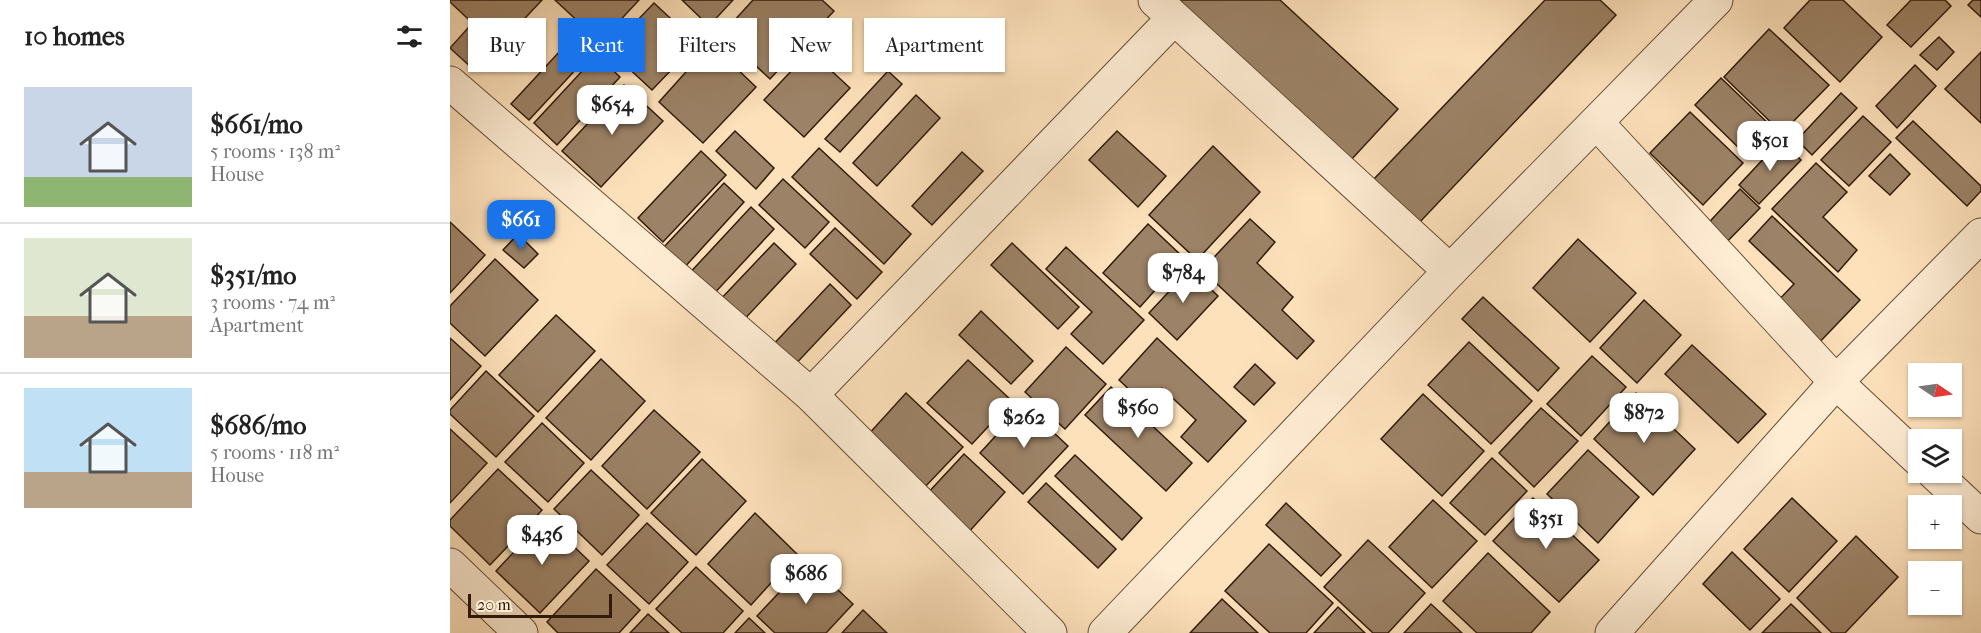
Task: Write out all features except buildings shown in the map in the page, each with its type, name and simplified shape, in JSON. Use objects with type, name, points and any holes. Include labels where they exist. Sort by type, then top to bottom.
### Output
[{"type":"street","points":[[1105,633],[1450,271],[1716,0]]},
{"type":"street","points":[[811,395],[1164,9],[1450,271]]},
{"type":"street","points":[[450,83],[811,395],[1050,633]]},
{"type":"street","points":[[1597,123],[1836,382],[1908,450]]},
{"type":"street","points":[[1612,633],[1836,382],[1981,235]]},
{"type":"street","points":[[1944,483],[1981,518]]},
{"type":"street","points":[[450,566],[521,633]]}]
